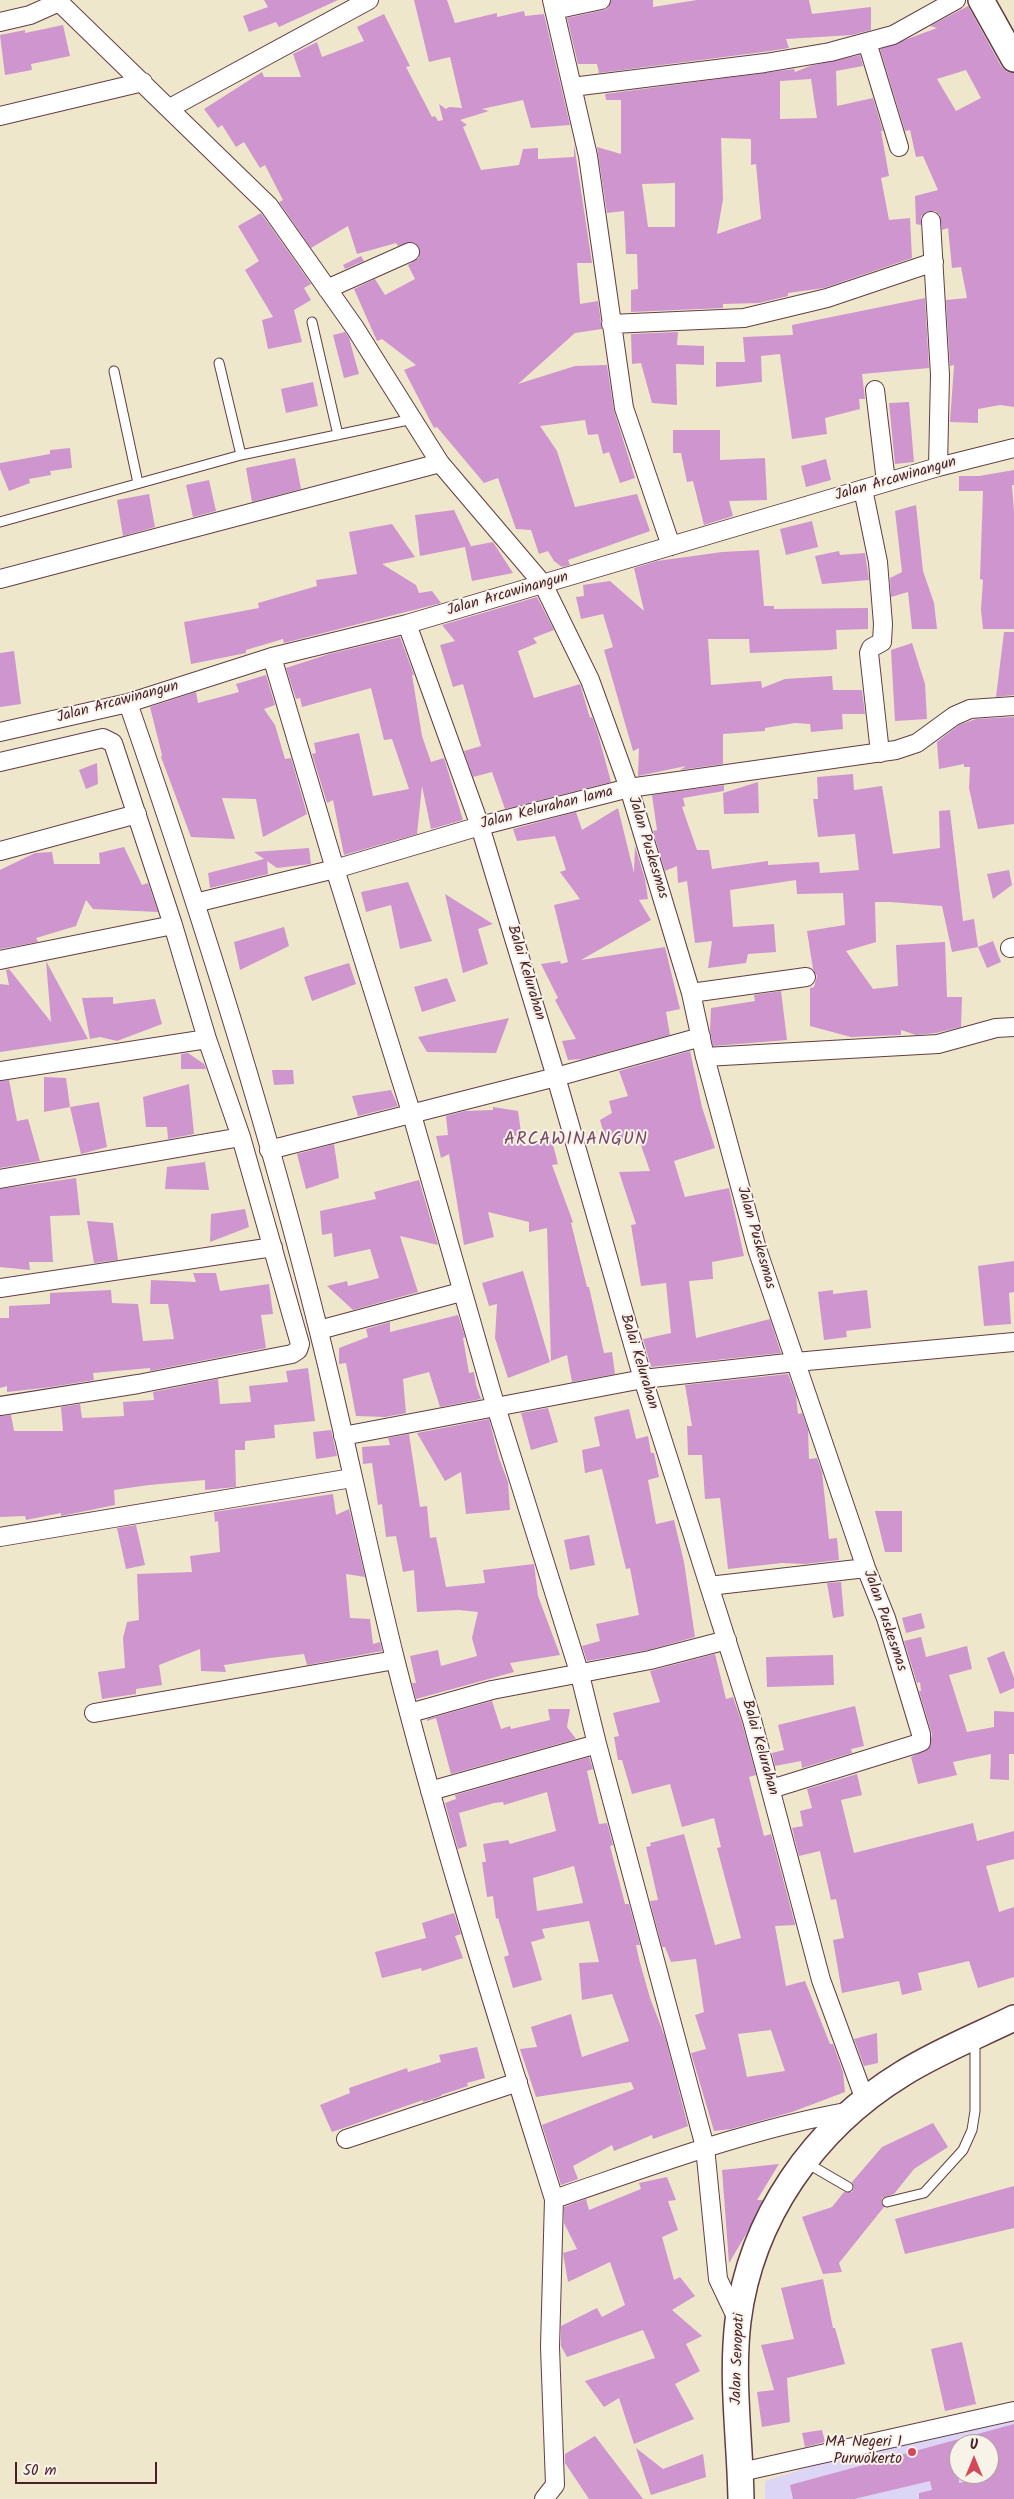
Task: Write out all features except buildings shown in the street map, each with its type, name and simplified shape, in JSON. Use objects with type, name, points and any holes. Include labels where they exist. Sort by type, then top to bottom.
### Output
[{"type":"main road","points":[[981,0],[1014,59]]},
{"type":"main road","name":"Jalan Senopati","points":[[741,2499],[736,2384],[738,2321],[748,2276],[763,2229],[781,2194],[803,2161],[858,2105],[902,2074],[1014,2018]]},
{"type":"street","points":[[170,108],[369,0]]},
{"type":"street","points":[[601,0],[553,5],[590,165],[624,408],[671,546]]},
{"type":"street","points":[[572,87],[765,63],[830,52],[893,35],[956,0]]},
{"type":"street","points":[[0,22],[30,14],[60,1]]},
{"type":"street","name":"Jalan Puskesmas","points":[[60,1],[269,206],[327,289],[440,463],[544,584],[590,680],[629,788],[691,994],[705,1057],[757,1249],[866,1568],[886,1618],[918,1723],[921,1742],[771,1789]]},
{"type":"street","points":[[867,42],[899,147]]},
{"type":"street","points":[[0,116],[143,82]]},
{"type":"street","points":[[931,221],[940,375],[938,467]]},
{"type":"street","points":[[327,289],[410,252]]},
{"type":"street","points":[[611,324],[744,318],[827,298],[934,262]]},
{"type":"street","points":[[875,390],[886,482]]},
{"type":"street","name":"Jalan Arcawinangun","points":[[0,732],[128,703],[272,657],[407,624],[886,482],[1014,448]]},
{"type":"street","points":[[0,579],[440,463]]},
{"type":"street","points":[[863,489],[878,562],[883,624],[882,642],[871,648],[869,653],[880,753]]},
{"type":"street","name":"Balai Kelurahan","points":[[407,624],[480,826],[556,1077],[643,1379],[727,1640],[771,1789],[821,1980],[858,2105]]},
{"type":"street","points":[[272,657],[335,869],[412,1115],[461,1292],[580,1674],[705,2147],[718,2279],[738,2321]]},
{"type":"street","points":[[128,703],[195,903],[269,1150],[319,1330],[395,1660],[430,1791],[554,2199],[550,2347],[555,2485],[544,2499]]},
{"type":"street","name":"Jalan Kelurahan lama","points":[[195,903],[335,869],[480,826],[629,788],[880,753],[916,744],[954,716],[970,710],[1014,706]]},
{"type":"street","points":[[0,762],[108,738],[112,743],[173,924],[207,1039],[241,1137],[299,1337],[298,1350],[292,1354],[138,1384],[0,1406]]},
{"type":"street","points":[[0,851],[137,814]]},
{"type":"street","points":[[0,960],[173,924]]},
{"type":"street","points":[[691,994],[806,977]]},
{"type":"street","points":[[705,1057],[938,1044],[996,1028],[1014,1027]]},
{"type":"street","points":[[269,1150],[412,1115],[701,1037]]},
{"type":"street","points":[[0,1071],[207,1039]]},
{"type":"street","points":[[0,1178],[241,1137]]},
{"type":"street","points":[[0,1288],[274,1247]]},
{"type":"street","points":[[319,1330],[461,1292]]},
{"type":"street","points":[[343,1436],[643,1379],[796,1362],[1014,1342]]},
{"type":"street","points":[[0,1537],[352,1478]]},
{"type":"street","points":[[709,1586],[866,1568]]},
{"type":"street","points":[[410,1713],[492,1690],[580,1674],[727,1640]]},
{"type":"street","points":[[94,1713],[395,1660]]},
{"type":"street","points":[[430,1791],[597,1744]]},
{"type":"street","points":[[346,2139],[518,2082]]},
{"type":"street","points":[[554,2199],[705,2147],[858,2105]]},
{"type":"street","points":[[741,2472],[1014,2411]]},
{"type":"lane","points":[[312,322],[338,435]]},
{"type":"lane","points":[[219,363],[241,455]]},
{"type":"lane","points":[[114,371],[138,483]]},
{"type":"lane","points":[[0,522],[241,455],[413,419]]},
{"type":"lane","points":[[887,2202],[924,2193],[963,2150],[972,2130],[975,2111],[975,2037]]},
{"type":"lane","points":[[803,2161],[848,2188]]},
{"type":"shaded area","name":"MA Negeri 1 Purwokerto","points":[[1014,2415],[1014,2499],[765,2499],[765,2481],[833,2460]]},
{"type":"place","name":"MA Negeri 1 Purwokerto","points":[[912,2452]]},
{"type":"district","name":"ARCAWINANGUN","points":[[576,1141]]}]
